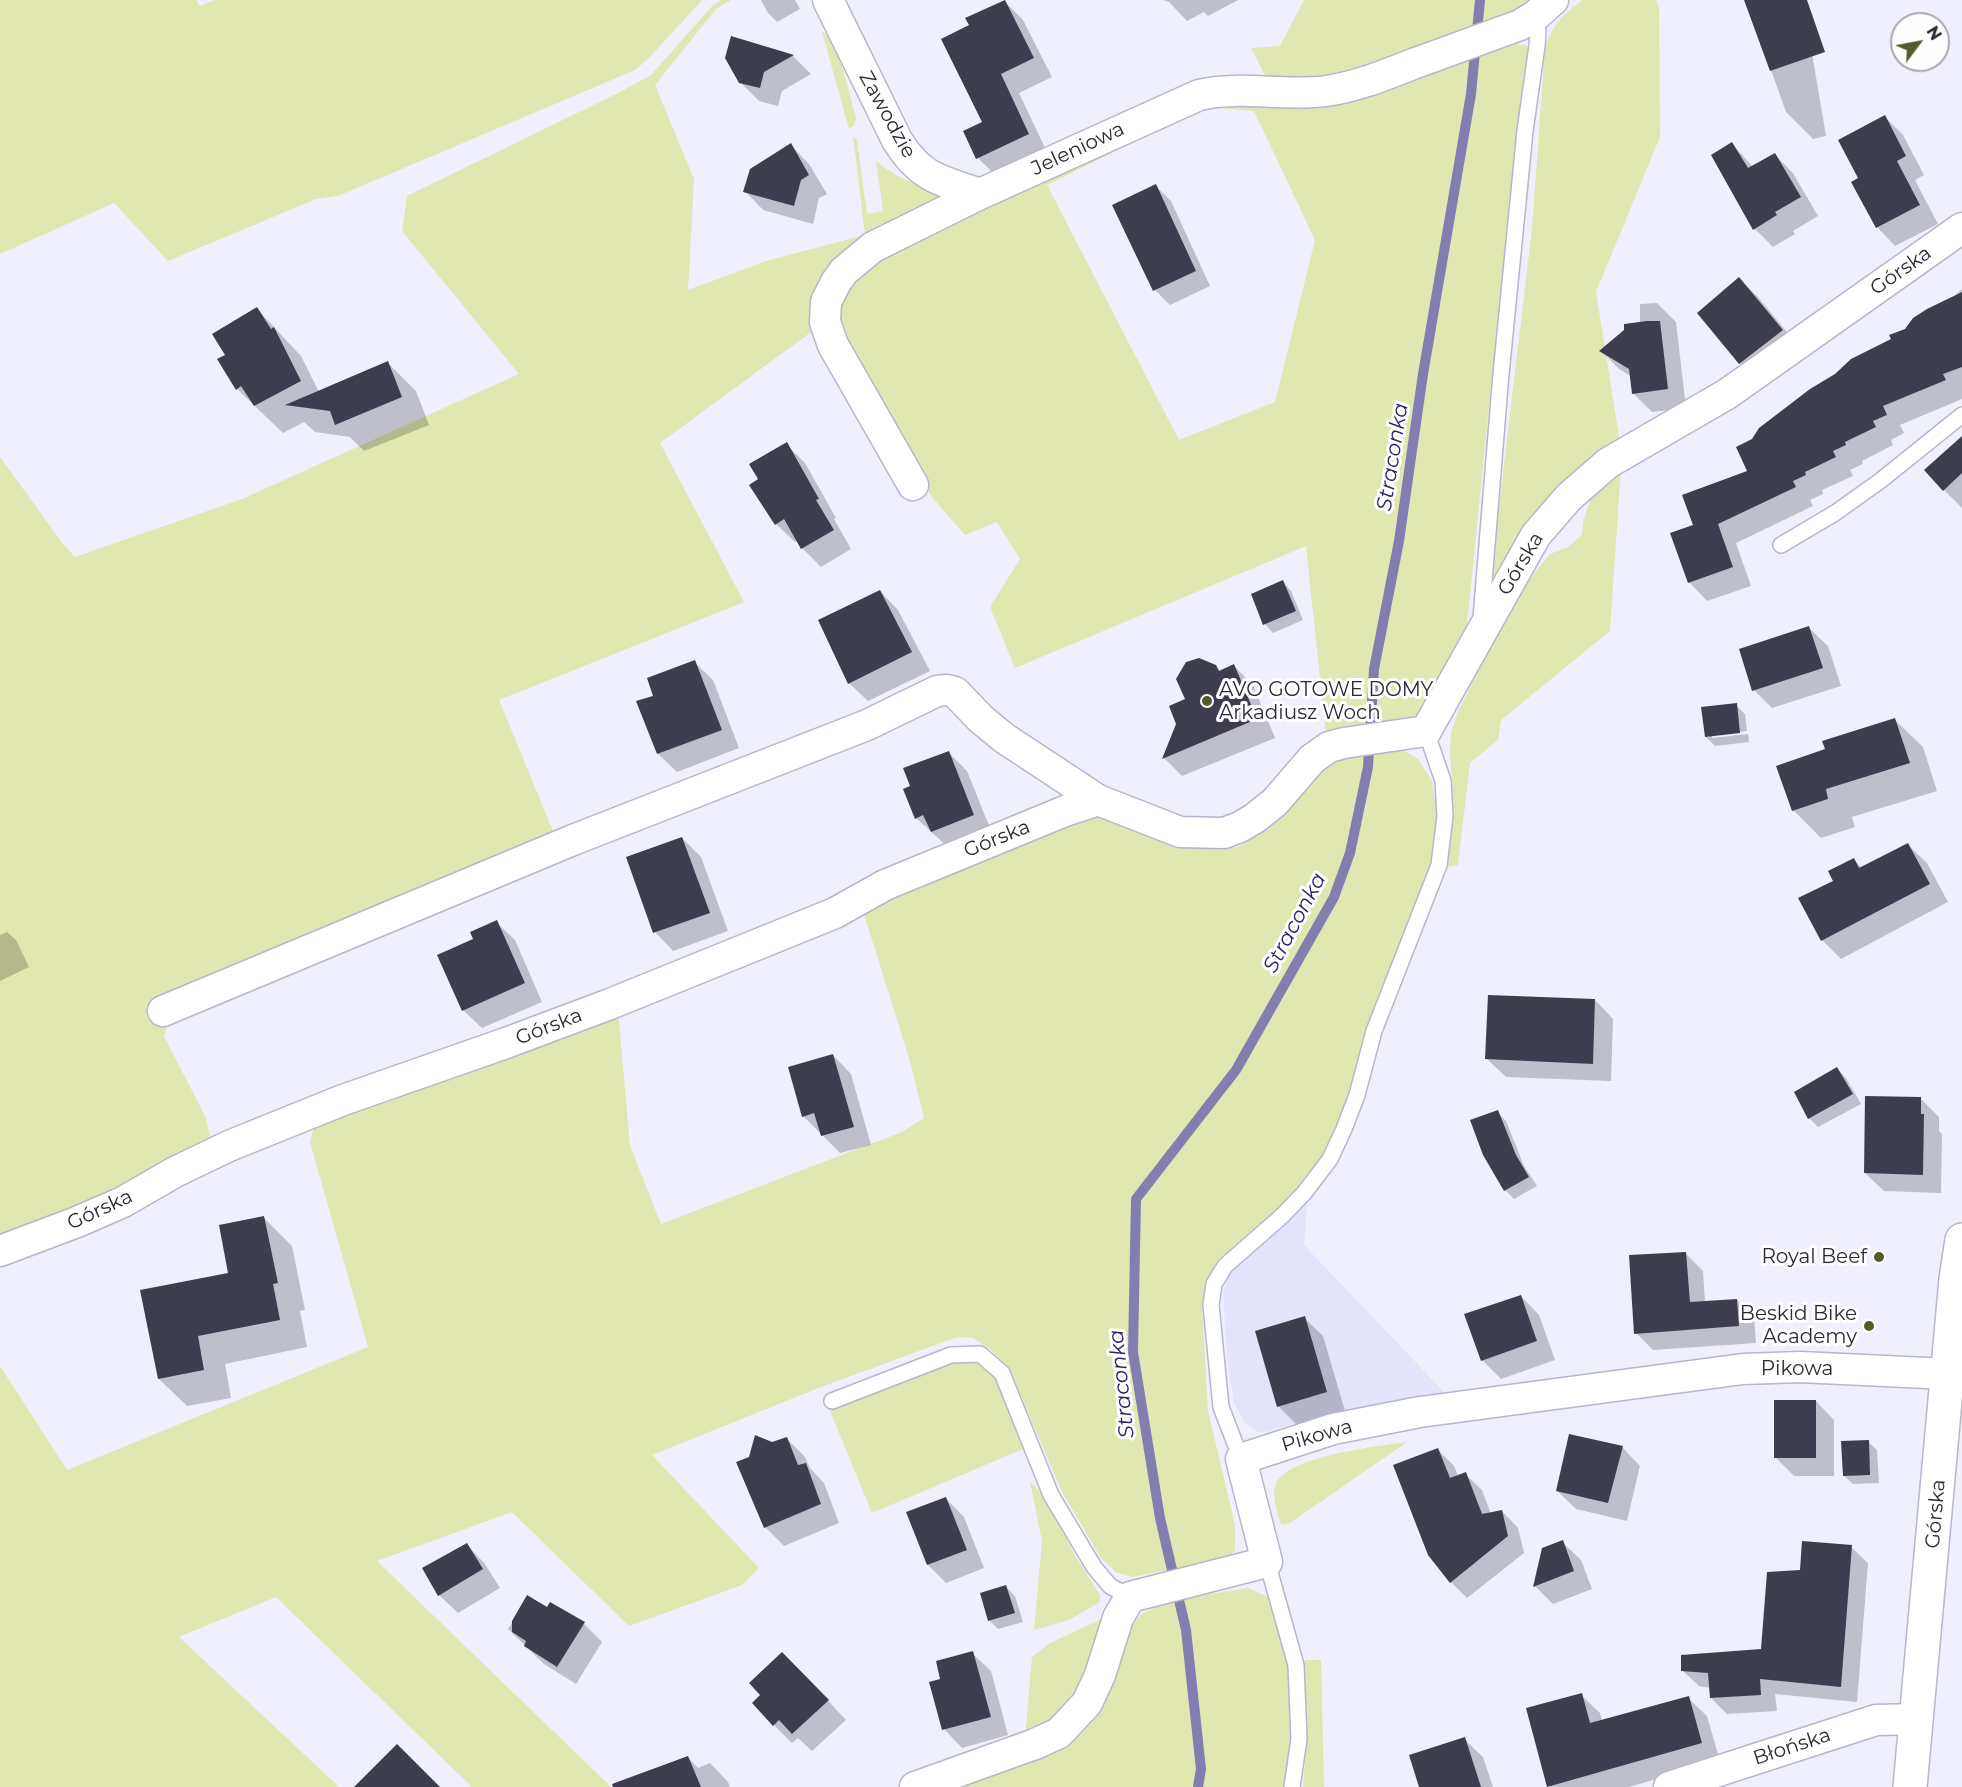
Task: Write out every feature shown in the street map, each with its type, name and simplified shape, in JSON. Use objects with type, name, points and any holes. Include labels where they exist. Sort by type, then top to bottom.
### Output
[{"type":"street","name":"Zawodzie","points":[[828,0],[907,156],[930,176],[980,194]]},
{"type":"street","name":"Jeleniowa","points":[[913,485],[833,345],[825,322],[826,302],[836,282],[844,271],[873,247],[980,194],[1199,95],[1233,91],[1297,93],[1326,91],[1366,82],[1536,14]]},
{"type":"street","name":"Górska","points":[[1426,731],[1536,535],[1569,497],[1608,463],[1727,394],[1962,228]]},
{"type":"street","points":[[163,1011],[573,840],[867,725],[937,691],[955,692],[981,719],[1004,738],[1098,800],[1180,832],[1224,833],[1240,827],[1275,802],[1312,759],[1329,747],[1426,731]]},
{"type":"street","name":"Górska","points":[[0,1251],[123,1202],[175,1172],[229,1146],[343,1100],[610,1004],[835,913],[885,885],[1065,811],[1098,800]]},
{"type":"street","name":"Górska","points":[[1910,1787],[1952,1438],[1948,1374],[1956,1279],[1962,1240]]},
{"type":"street","name":"Pikowa","points":[[1241,1459],[1333,1430],[1420,1412],[1743,1369],[1800,1367],[1948,1374]]},
{"type":"street","points":[[915,1787],[1035,1744],[1059,1733],[1087,1703],[1107,1654],[1118,1618],[1138,1595],[1268,1562],[1241,1459]]},
{"type":"street","name":"Błońska","points":[[1669,1787],[1876,1720],[1917,1719]]},
{"type":"lane","points":[[1479,636],[1525,131],[1537,46],[1536,14]]},
{"type":"lane","points":[[1781,545],[1862,494],[1962,415]]},
{"type":"lane","points":[[1241,1459],[1221,1407],[1211,1305],[1214,1284],[1225,1266],[1282,1216],[1305,1192],[1330,1159],[1344,1129],[1357,1095],[1374,1031],[1439,865],[1445,816],[1443,781],[1426,731]]},
{"type":"lane","points":[[832,1401],[951,1355],[980,1354],[1002,1373],[1051,1495],[1094,1567],[1110,1586],[1138,1595]]},
{"type":"lane","points":[[1268,1562],[1296,1665],[1299,1739],[1292,1787]]},
{"type":"shaded area","points":[[1307,1200],[1304,1245],[1446,1394],[1329,1414],[1260,1433],[1244,1422],[1234,1403],[1227,1356],[1223,1291],[1231,1271],[1285,1224]]},
{"type":"green space","points":[[0,0],[196,0],[200,6],[215,0],[702,0],[649,58],[635,70],[338,196],[316,199],[168,261],[114,203],[0,254]]},
{"type":"green space","points":[[721,0],[731,0],[716,9],[655,85],[694,179],[688,290],[766,261],[865,235],[853,136],[857,140],[867,214],[883,211],[876,161],[889,171],[934,191],[946,200],[897,226],[814,330],[660,443],[744,602],[499,700],[555,836],[155,1005],[149,1018],[167,1027],[164,1036],[206,1118],[212,1147],[0,1243],[0,457],[63,544],[75,557],[242,499],[519,374],[402,231],[407,196],[651,75],[713,5]]},
{"type":"green space","points":[[1304,0],[1540,0],[1425,42],[1423,51],[1369,73],[1269,83],[1251,48],[1280,46]]},
{"type":"green space","points":[[1582,0],[1656,0],[1659,7],[1660,137],[1596,292],[1620,443],[1496,582],[1490,582],[1532,229],[1545,48],[1551,32],[1559,21]]},
{"type":"green space","points":[[822,32],[832,37],[837,47],[856,118],[854,125],[849,129]]},
{"type":"green space","points":[[1517,44],[1528,46],[1517,131],[1467,624],[1451,662],[1419,715],[1387,729],[1326,734],[1306,546],[1015,668],[990,607],[1020,559],[997,522],[965,535],[931,496],[846,349],[836,319],[847,279],[862,265],[881,253],[1128,134],[1134,135],[1136,141],[1047,185],[1179,440],[1275,402],[1315,240],[1254,111],[1207,107],[1163,128],[1161,124],[1179,112],[1208,101],[1319,101],[1349,96],[1386,84],[1430,75]]},
{"type":"green space","points":[[1621,467],[1610,631],[1501,720],[1498,740],[1470,763],[1458,865],[1446,867],[1454,811],[1451,732],[1458,712],[1514,597],[1550,554],[1568,547],[1582,535],[1584,518],[1593,491]]},
{"type":"green space","points":[[1398,747],[1418,759],[1432,781],[1437,815],[1432,863],[1349,1095],[1338,1125],[1324,1152],[1300,1187],[1277,1210],[1218,1260],[1205,1284],[1202,1306],[1208,1411],[1235,1525],[1235,1551],[1222,1560],[1132,1577],[1116,1572],[1101,1558],[1062,1492],[1010,1370],[991,1350],[973,1338],[957,1337],[821,1387],[652,1455],[759,1568],[742,1585],[629,1626],[512,1512],[377,1561],[611,1787],[472,1787],[276,1597],[179,1637],[339,1787],[0,1787],[0,1366],[67,1470],[368,1347],[310,1142],[316,1118],[618,1010],[630,1146],[661,1224],[902,1132],[924,1118],[910,1061],[863,911],[1002,846],[1100,815],[1219,850],[1238,847],[1269,829],[1320,769],[1340,754]]},
{"type":"green space","points":[[971,1358],[990,1368],[1023,1449],[872,1513],[830,1411],[949,1362]]},
{"type":"green space","points":[[1407,1442],[1290,1523],[1281,1525],[1274,1494],[1276,1484],[1284,1474],[1315,1459]]},
{"type":"green space","points":[[1030,1482],[1047,1498],[1074,1554],[1100,1595],[1100,1602],[1069,1620],[1034,1630],[1042,1541]]},
{"type":"green space","points":[[1248,1588],[1268,1597],[1288,1664],[1291,1737],[1284,1787],[936,1787],[1036,1751],[1142,1614],[1167,1601]]},
{"type":"green space","points":[[1106,1617],[1092,1667],[1066,1717],[1025,1739],[1032,1657],[1050,1643]]},
{"type":"green space","points":[[1305,1660],[1321,1660],[1324,1787],[1303,1787],[1307,1734]]},
{"type":"building","points":[[1005,0],[1034,58],[1001,74],[1029,134],[976,159],[963,131],[982,122],[941,39],[969,25],[965,18]]},
{"type":"building","points":[[1744,0],[1807,0],[1825,52],[1770,71]]},
{"type":"building","points":[[731,36],[794,55],[764,72],[760,88],[739,83],[725,58]]},
{"type":"building","points":[[1885,115],[1906,156],[1897,161],[1920,205],[1876,228],[1851,182],[1858,178],[1838,140]]},
{"type":"building","points":[[1732,142],[1748,168],[1775,153],[1801,197],[1775,212],[1777,215],[1753,230],[1711,155]]},
{"type":"building","points":[[791,143],[809,175],[801,180],[794,206],[743,192],[750,169]]},
{"type":"building","points":[[1156,184],[1196,271],[1153,291],[1112,205]]},
{"type":"building","points":[[1739,277],[1783,330],[1739,364],[1697,313]]},
{"type":"building","points":[[1962,292],[1962,367],[1943,374],[1946,380],[1883,406],[1887,415],[1873,421],[1876,427],[1845,442],[1846,445],[1833,451],[1836,457],[1805,472],[1806,475],[1793,481],[1796,487],[1718,524],[1733,567],[1688,583],[1670,533],[1693,525],[1682,495],[1747,471],[1736,447],[1752,439],[1759,428],[1810,389],[1835,374],[1851,359],[1891,339],[1889,335],[1905,329],[1913,318]]},
{"type":"building","points":[[257,307],[271,329],[274,327],[301,381],[254,406],[241,386],[236,390],[217,359],[225,355],[212,334]]},
{"type":"building","points":[[1660,321],[1668,389],[1632,394],[1629,369],[1599,351],[1624,330],[1624,324]]},
{"type":"building","points":[[388,361],[402,397],[335,425],[330,411],[285,405]]},
{"type":"building","points":[[1962,436],[1962,473],[1943,491],[1924,470]]},
{"type":"building","points":[[787,442],[834,530],[801,549],[784,519],[775,525],[749,485],[758,479],[749,464]]},
{"type":"building","points":[[1283,580],[1296,611],[1263,625],[1251,594]]},
{"type":"building","points":[[880,590],[912,652],[848,684],[818,620]]},
{"type":"building","points":[[1809,626],[1823,668],[1752,691],[1739,649]]},
{"type":"building","points":[[1199,658],[1216,665],[1219,671],[1234,664],[1257,719],[1162,759],[1176,724],[1169,706],[1185,699],[1176,679],[1186,662]]},
{"type":"building","points":[[695,660],[722,730],[657,754],[636,701],[653,696],[647,678]]},
{"type":"building","points":[[1737,703],[1740,733],[1705,737],[1701,707]]},
{"type":"building","points":[[1895,718],[1910,763],[1826,789],[1828,799],[1792,811],[1776,766],[1825,749],[1822,741]]},
{"type":"building","points":[[949,751],[974,815],[931,832],[923,815],[915,819],[903,789],[910,786],[903,768]]},
{"type":"building","points":[[682,837],[710,913],[653,933],[626,857]]},
{"type":"building","points":[[1908,843],[1930,884],[1821,941],[1798,898],[1833,881],[1828,871],[1854,858],[1859,868]]},
{"type":"building","points":[[497,920],[525,983],[462,1011],[437,955],[473,939],[470,932]]},
{"type":"building","points":[[1488,995],[1595,999],[1593,1064],[1485,1059]]},
{"type":"building","points":[[833,1054],[854,1127],[821,1136],[814,1113],[802,1117],[788,1067]]},
{"type":"building","points":[[1837,1067],[1853,1094],[1808,1119],[1794,1092]]},
{"type":"building","points":[[1865,1096],[1921,1097],[1921,1114],[1924,1114],[1923,1175],[1864,1173]]},
{"type":"building","points":[[1498,1110],[1516,1155],[1529,1177],[1504,1191],[1483,1155],[1470,1120]]},
{"type":"building","points":[[264,1216],[278,1283],[273,1284],[280,1320],[198,1336],[204,1370],[158,1379],[140,1290],[228,1273],[219,1225]]},
{"type":"building","points":[[1686,1252],[1690,1302],[1737,1299],[1739,1326],[1634,1334],[1629,1255]]},
{"type":"building","points":[[1521,1295],[1537,1341],[1481,1361],[1464,1314]]},
{"type":"building","points":[[1305,1316],[1327,1392],[1277,1407],[1255,1331]]},
{"type":"building","points":[[1774,1400],[1816,1400],[1816,1458],[1774,1458]]},
{"type":"building","points":[[1569,1434],[1623,1446],[1608,1503],[1556,1491]]},
{"type":"building","points":[[755,1435],[772,1442],[787,1437],[798,1465],[806,1463],[821,1504],[764,1528],[736,1462],[749,1457]]},
{"type":"building","points":[[1869,1440],[1870,1475],[1843,1476],[1841,1441]]},
{"type":"building","points":[[1438,1448],[1450,1478],[1466,1472],[1482,1514],[1502,1510],[1508,1536],[1450,1583],[1428,1555],[1393,1465]]},
{"type":"building","points":[[946,1497],[967,1550],[927,1565],[906,1512]]},
{"type":"building","points":[[1563,1540],[1574,1571],[1533,1587],[1542,1548]]},
{"type":"building","points":[[1802,1541],[1852,1545],[1841,1687],[1760,1679],[1761,1695],[1710,1698],[1708,1673],[1681,1671],[1681,1655],[1761,1649],[1767,1572],[1800,1570]]},
{"type":"building","points":[[467,1543],[483,1569],[438,1596],[422,1568]]},
{"type":"building","points":[[1006,1585],[1015,1613],[988,1621],[980,1593]]},
{"type":"building","points":[[527,1595],[547,1607],[550,1602],[585,1622],[557,1667],[524,1646],[526,1641],[512,1632],[512,1621]]},
{"type":"building","points":[[973,1651],[991,1717],[942,1730],[929,1682],[940,1679],[936,1661]]},
{"type":"building","points":[[782,1652],[829,1700],[792,1734],[779,1720],[773,1726],[752,1703],[760,1695],[749,1683]]},
{"type":"building","points":[[1582,1693],[1590,1723],[1689,1696],[1702,1743],[1547,1787],[1526,1708]]},
{"type":"building","points":[[1465,1737],[1481,1787],[1419,1787],[1409,1755]]},
{"type":"building","points":[[397,1744],[440,1787],[354,1787]]},
{"type":"building","points":[[688,1756],[701,1787],[613,1787],[612,1784]]},
{"type":"waterway","name":"Straconka","points":[[1198,1787],[1201,1769],[1186,1630],[1160,1518],[1133,1352],[1136,1199],[1236,1070],[1334,897],[1350,853],[1368,767],[1374,669],[1399,541],[1423,374],[1471,94],[1480,0]]},
{"type":"place","name":"AVO GOTOWE DOMY Arkadiusz Woch","points":[[1207,701]]},
{"type":"place","name":"Royal Beef","points":[[1879,1257]]},
{"type":"place","name":"Beskid Bike Academy","points":[[1869,1326]]}]
